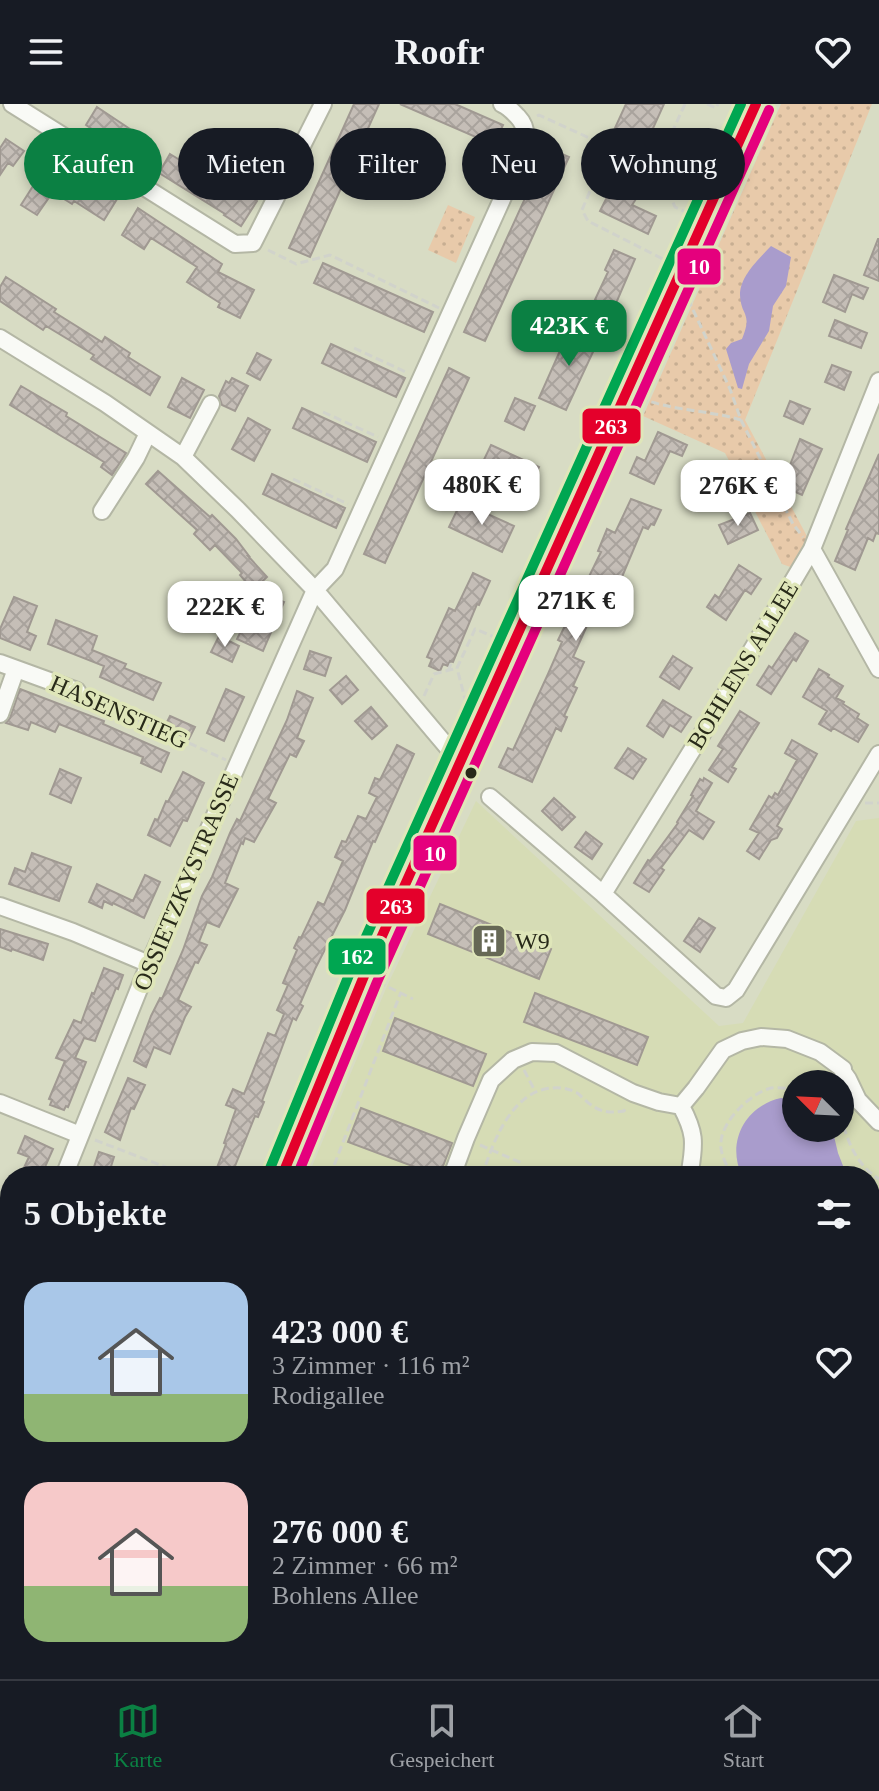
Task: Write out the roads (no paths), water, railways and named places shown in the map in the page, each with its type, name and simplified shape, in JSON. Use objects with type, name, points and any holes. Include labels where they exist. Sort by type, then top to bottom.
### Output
[{"type":"main road","points":[[286,1166],[364,976],[756,104]]},
{"type":"street","points":[[12,104],[235,244],[253,243],[323,104]]},
{"type":"street","name":"OSSIETZKYSTRASSE","points":[[68,1166],[149,964],[315,590],[335,569],[517,166],[527,137],[522,122],[502,104]]},
{"type":"street","points":[[0,338],[183,457],[315,590],[460,762]]},
{"type":"street","name":"BOHLENS ALLEE","points":[[603,894],[812,549],[879,381]]},
{"type":"street","points":[[183,457],[211,404]]},
{"type":"street","points":[[102,511],[148,433]]},
{"type":"street","points":[[812,549],[879,669]]},
{"type":"street","points":[[0,714],[8,666]]},
{"type":"street","name":"HASENSTIEG","points":[[8,666],[77,691]]},
{"type":"street","points":[[490,797],[716,996],[726,998],[736,990],[879,754]]},
{"type":"street","points":[[0,906],[149,964]]},
{"type":"street","points":[[681,1106],[723,1050],[761,1037],[787,1039],[820,1052],[843,1069],[858,1100],[879,1122]]},
{"type":"street","points":[[456,1166],[491,1080],[513,1060],[532,1052],[556,1053],[633,1093],[681,1106]]},
{"type":"street","points":[[0,1103],[80,1135]]},
{"type":"street","points":[[681,1106],[693,1134],[692,1166]]},
{"type":"place","name":"W9","points":[[489,941]]}]
